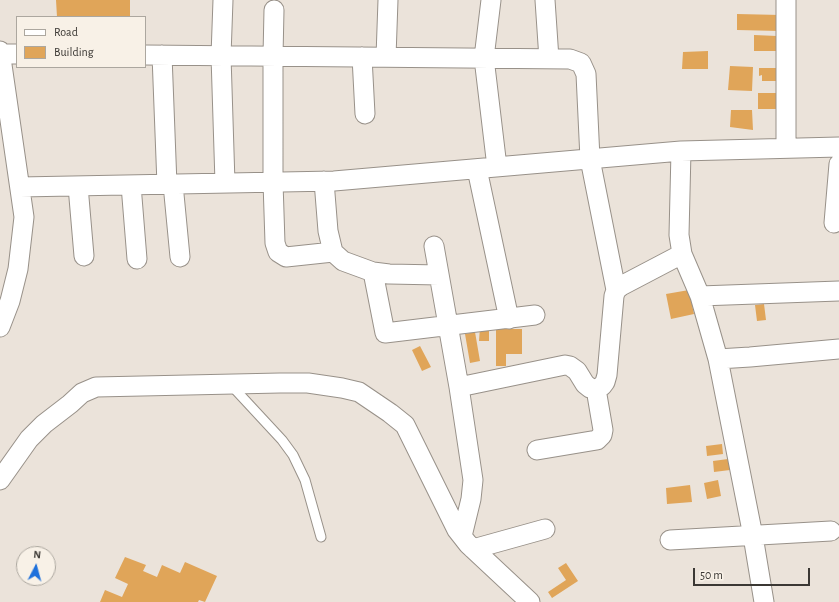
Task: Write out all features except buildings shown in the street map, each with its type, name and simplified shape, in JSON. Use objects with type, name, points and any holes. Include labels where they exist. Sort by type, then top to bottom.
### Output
[{"type":"street","points":[[223,0],[221,56],[225,183]]},
{"type":"street","points":[[386,57],[388,0]]},
{"type":"street","points":[[491,0],[484,58],[497,167]]},
{"type":"street","points":[[545,0],[549,59]]},
{"type":"street","points":[[786,0],[786,148]]},
{"type":"street","points":[[274,10],[273,182],[275,243],[278,252],[286,257],[333,252]]},
{"type":"street","points":[[0,327],[10,301],[16,277],[24,217],[2,86],[0,53],[16,54]]},
{"type":"street","points":[[180,257],[153,55],[570,59],[581,63],[586,74],[590,159],[616,290],[605,382],[596,389],[590,388],[585,384],[577,371],[570,366],[564,365],[460,387]]},
{"type":"street","points":[[362,57],[365,114]]},
{"type":"street","points":[[20,187],[324,182],[681,151],[839,147]]},
{"type":"street","points":[[681,151],[679,235],[682,254],[700,296],[718,358],[753,536],[764,602]]},
{"type":"street","points":[[834,223],[839,164]]},
{"type":"street","points":[[477,169],[509,319]]},
{"type":"street","points":[[324,182],[328,231],[333,252],[343,261],[373,272],[388,274],[439,275]]},
{"type":"street","points":[[131,185],[137,259]]},
{"type":"street","points":[[78,186],[84,256]]},
{"type":"street","points":[[434,246],[443,288],[460,387],[473,480],[468,543]]},
{"type":"street","points":[[616,290],[682,254]]},
{"type":"street","points":[[373,272],[385,333],[535,315]]},
{"type":"street","points":[[0,288],[16,277]]},
{"type":"street","points":[[700,296],[839,291]]},
{"type":"street","points":[[718,358],[750,357],[839,349]]},
{"type":"street","points":[[0,480],[29,439],[44,424],[82,393],[96,387],[308,383],[342,388],[359,392],[384,408],[404,425],[457,530],[468,543],[530,602]]},
{"type":"street","points":[[537,450],[597,440],[602,435],[603,430],[596,389]]},
{"type":"street","points":[[468,543],[545,529]]},
{"type":"street","points":[[670,540],[831,531]]},
{"type":"lane","points":[[230,384],[282,440],[293,455],[304,480],[321,537]]}]
